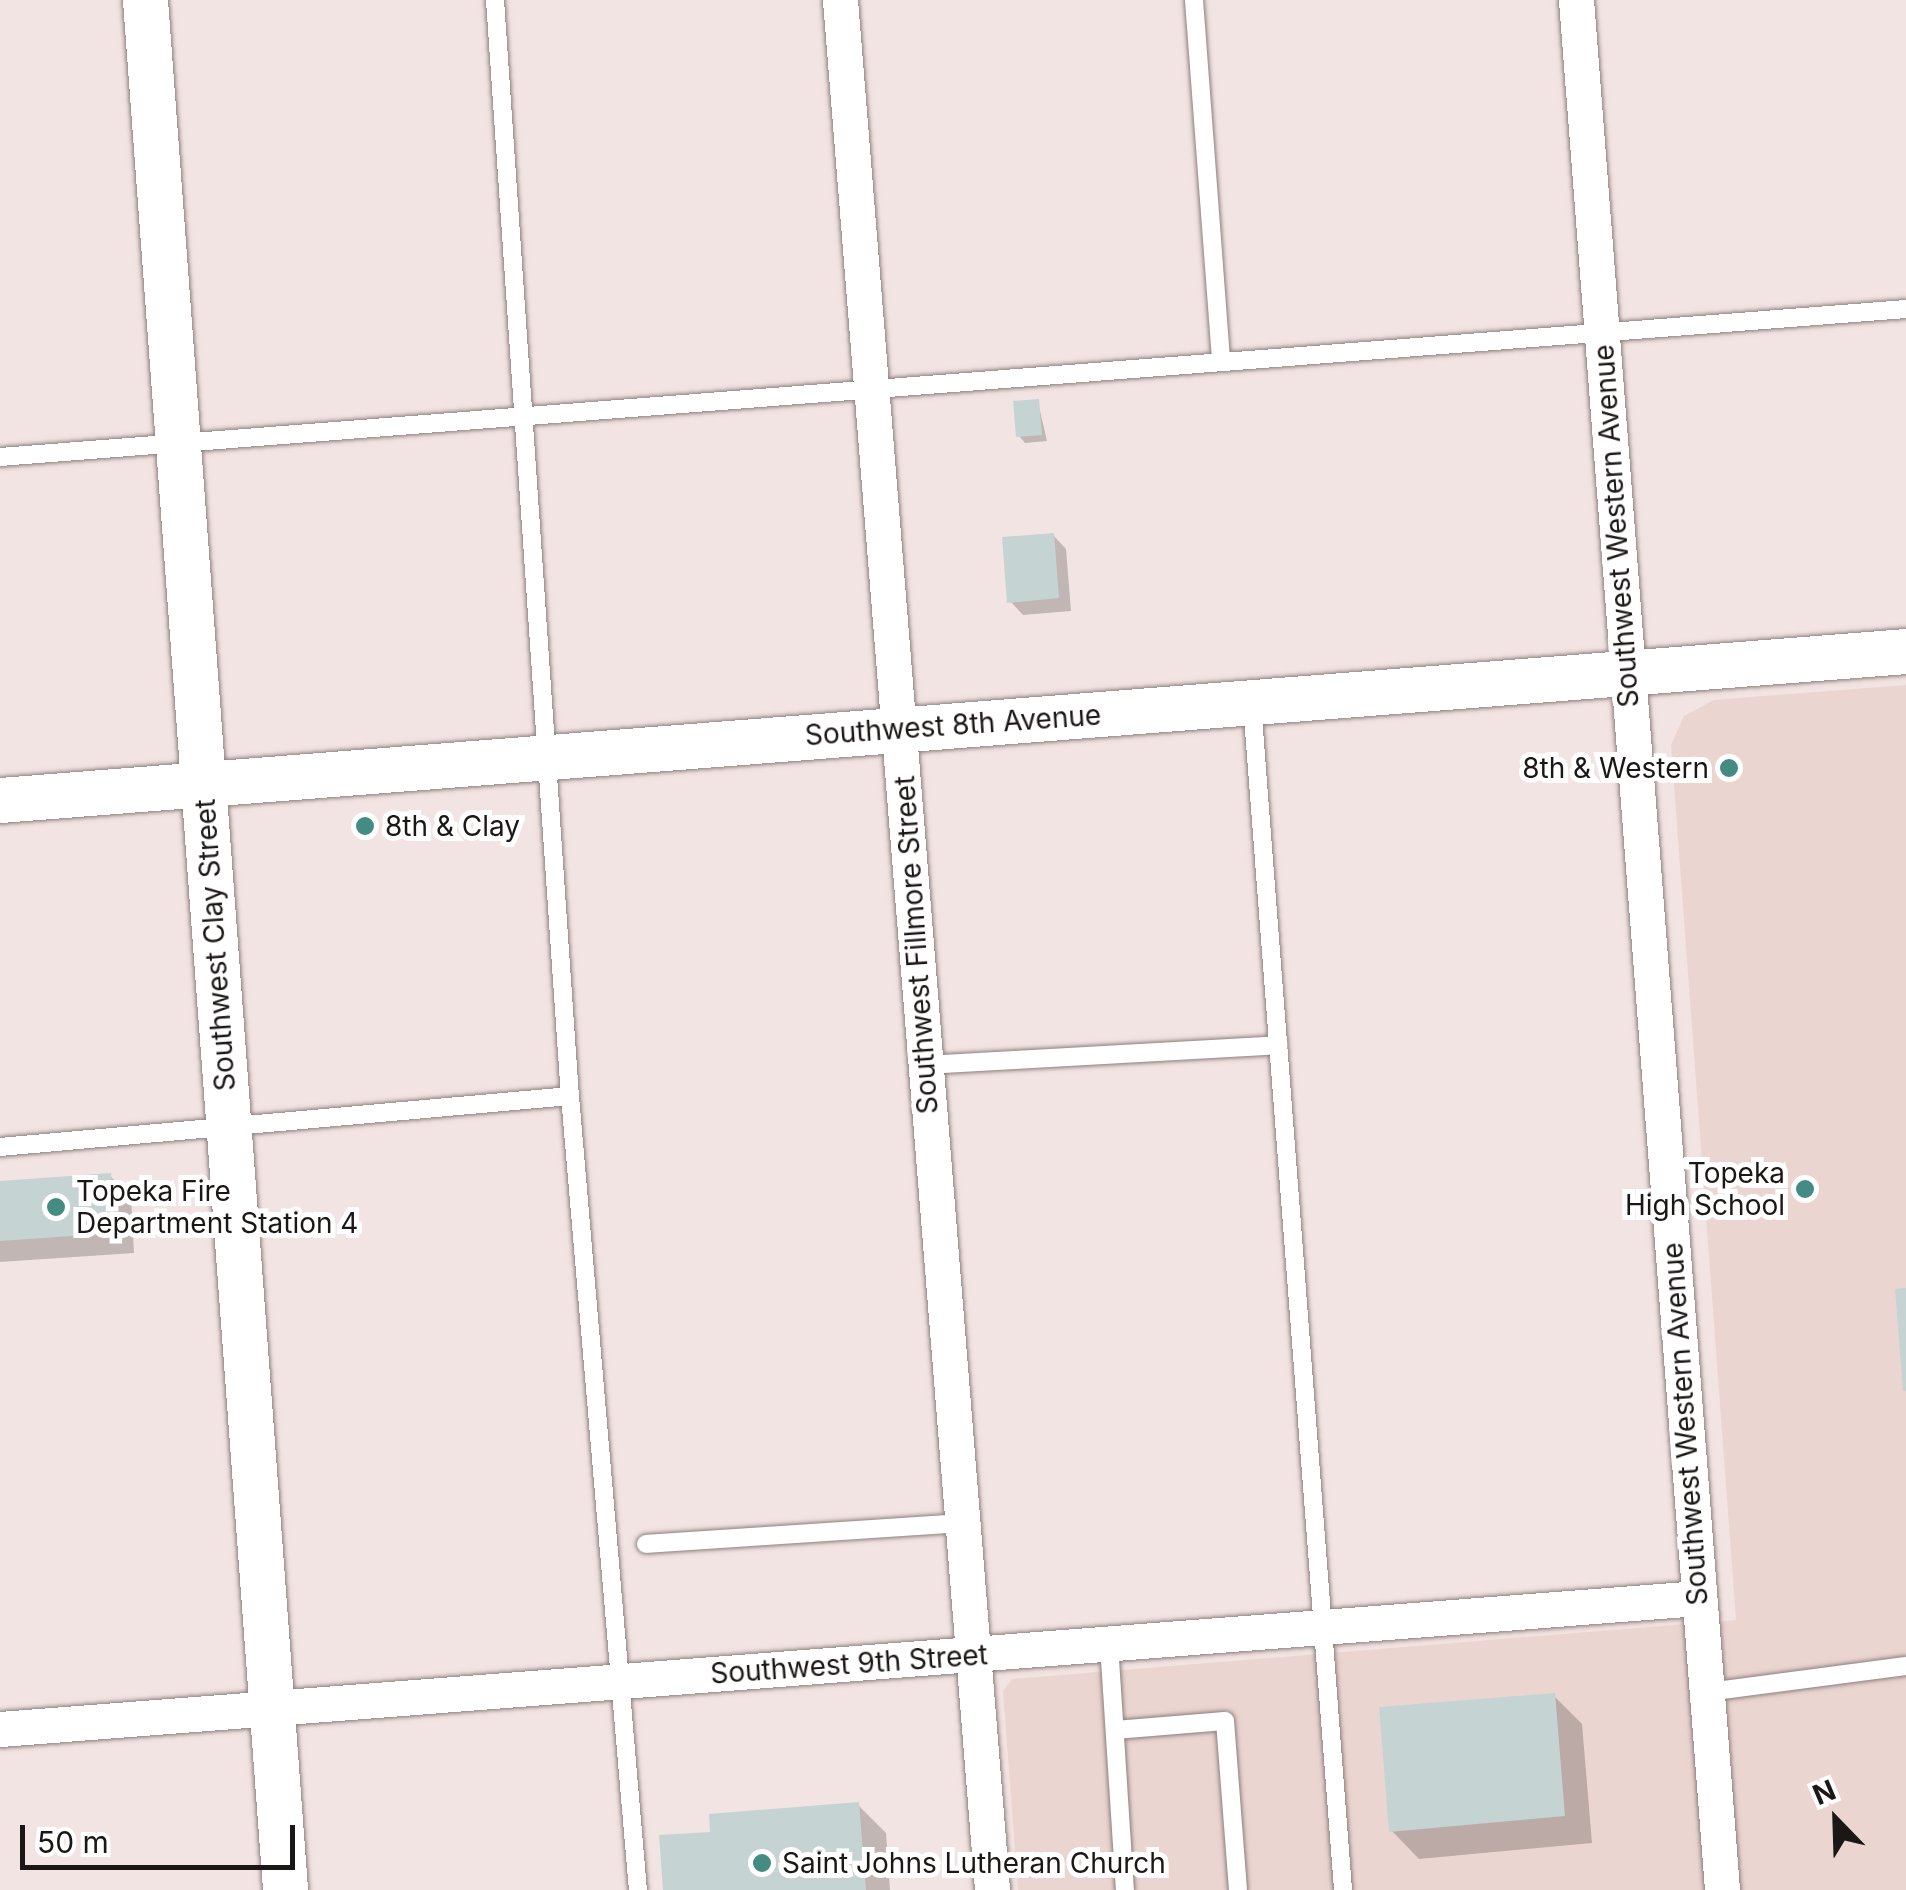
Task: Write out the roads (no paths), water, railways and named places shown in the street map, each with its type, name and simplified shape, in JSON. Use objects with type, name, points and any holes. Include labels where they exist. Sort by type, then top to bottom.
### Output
[{"type":"street","name":"Southwest Clay Street","points":[[145,0],[286,1890]]},
{"type":"street","name":"Southwest Fillmore Street","points":[[840,0],[992,1890]]},
{"type":"street","name":"Southwest Western Avenue","points":[[1576,0],[1722,1890]]},
{"type":"street","name":"Southwest 8th Avenue","points":[[0,800],[1906,651]]},
{"type":"street","name":"Southwest 9th Street","points":[[0,1729],[1698,1598]]},
{"type":"lane","points":[[494,0],[570,1096],[638,1890]]},
{"type":"lane","points":[[1194,0],[1222,360]]},
{"type":"lane","points":[[0,457],[1906,309]]},
{"type":"lane","points":[[1252,702],[1344,1890]]},
{"type":"lane","points":[[926,1066],[1278,1045]]},
{"type":"lane","points":[[0,1147],[570,1096]]},
{"type":"lane","points":[[646,1544],[961,1523]]},
{"type":"lane","points":[[1109,1644],[1125,1890]]},
{"type":"lane","points":[[1708,1692],[1906,1666]]},
{"type":"lane","points":[[1115,1730],[1225,1721],[1238,1890]]},
{"type":"place","name":"8th & Western","points":[[1729,768]]},
{"type":"place","name":"8th & Clay","points":[[365,826]]},
{"type":"place","name":"Topeka High School","points":[[1805,1189]]},
{"type":"place","name":"Topeka Fire Department Station 4","points":[[56,1207]]},
{"type":"place","name":"Saint Johns Lutheran Church","points":[[762,1863]]}]
